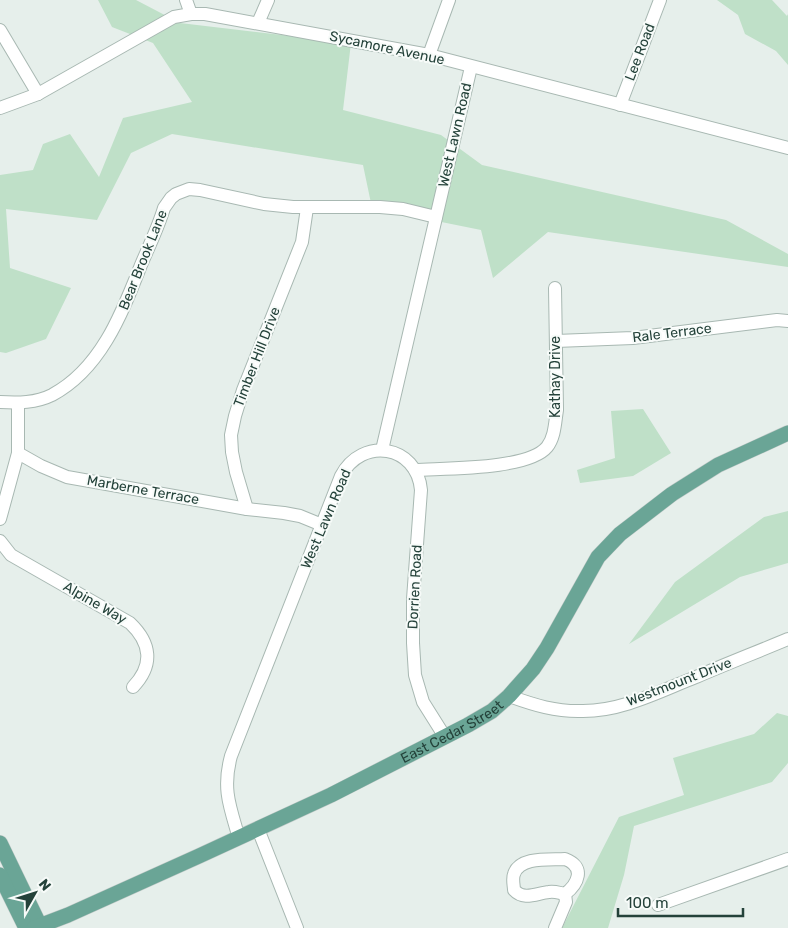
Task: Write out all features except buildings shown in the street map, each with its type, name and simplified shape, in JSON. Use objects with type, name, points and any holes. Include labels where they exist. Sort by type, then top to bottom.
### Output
[{"type":"main road","name":"East Cedar Street","points":[[36,928],[240,838],[331,795],[492,711],[509,696],[533,669],[547,648],[598,557],[620,534],[672,494],[718,465],[788,433]]},
{"type":"main road","points":[[0,843],[36,928]]},
{"type":"main road","points":[[0,875],[36,928]]},
{"type":"street","points":[[186,0],[191,14]]},
{"type":"street","points":[[258,23],[268,0]]},
{"type":"street","points":[[429,55],[449,0]]},
{"type":"street","name":"Lee Road","points":[[620,105],[660,0]]},
{"type":"street","name":"Sycamore Avenue","points":[[0,108],[38,94],[174,18],[191,14],[206,14],[429,55],[788,148]]},
{"type":"street","points":[[0,30],[38,94]]},
{"type":"street","name":"West Lawn Road","points":[[240,838],[228,802],[226,773],[231,756],[345,469],[350,462],[365,453],[382,450],[471,67]]},
{"type":"street","name":"Bear Brook Lane","points":[[0,402],[37,401],[52,395],[67,384],[96,356],[118,322],[164,208],[176,194],[189,189],[264,204],[307,208],[380,207],[403,209],[436,217]]},
{"type":"street","name":"Timber Hill Drive","points":[[247,509],[232,452],[231,435],[234,416],[302,242],[307,208]]},
{"type":"street","name":"Kathay Drive","points":[[415,470],[504,465],[537,455],[547,447],[555,426],[557,410],[555,288]]},
{"type":"street","name":"Rale Terrace","points":[[556,341],[633,338],[777,320],[788,321]]},
{"type":"street","points":[[0,519],[18,453],[18,402]]},
{"type":"street","points":[[382,450],[399,455],[415,470]]},
{"type":"street","name":"Marberne Terrace","points":[[18,453],[41,466],[67,477],[247,509],[284,513],[322,525]]},
{"type":"street","name":"Dorrien Road","points":[[415,470],[421,490],[413,599],[415,676],[423,702],[445,737]]},
{"type":"street","name":"Alpine Way","points":[[0,541],[12,555],[130,622],[139,631],[148,652],[147,664],[142,678],[133,687]]},
{"type":"street","name":"Westmount Drive","points":[[509,696],[544,708],[558,710],[583,711],[609,708],[641,700],[788,639]]},
{"type":"street","points":[[258,829],[296,928]]},
{"type":"street","points":[[565,859],[571,861],[578,871],[578,879],[572,889],[565,894],[556,892],[519,895],[514,890],[514,874],[518,868],[529,862],[565,859]]},
{"type":"street","points":[[658,905],[788,859]]},
{"type":"street","points":[[555,928],[566,902],[565,894]]},
{"type":"green space","points":[[98,0],[136,0],[180,23],[351,43],[343,110],[441,135],[482,165],[726,220],[788,254],[788,267],[548,232],[493,278],[481,230],[372,208],[363,165],[172,134],[131,153],[97,220],[6,209],[10,268],[71,288],[46,339],[6,353],[0,352],[0,175],[33,170],[43,144],[70,134],[99,177],[123,118],[192,102],[153,43],[112,27]]},
{"type":"green space","points":[[717,0],[772,0],[787,16],[788,14],[788,65],[776,51],[745,34],[738,15]]},
{"type":"green space","points":[[643,409],[671,453],[633,476],[580,483],[577,470],[615,458],[611,411]]},
{"type":"green space","points":[[788,511],[788,563],[740,577],[629,644],[675,582],[764,517]]},
{"type":"green space","points":[[777,713],[788,716],[788,763],[772,782],[634,826],[624,875],[608,928],[562,928],[619,817],[684,795],[673,758],[754,734]]}]
